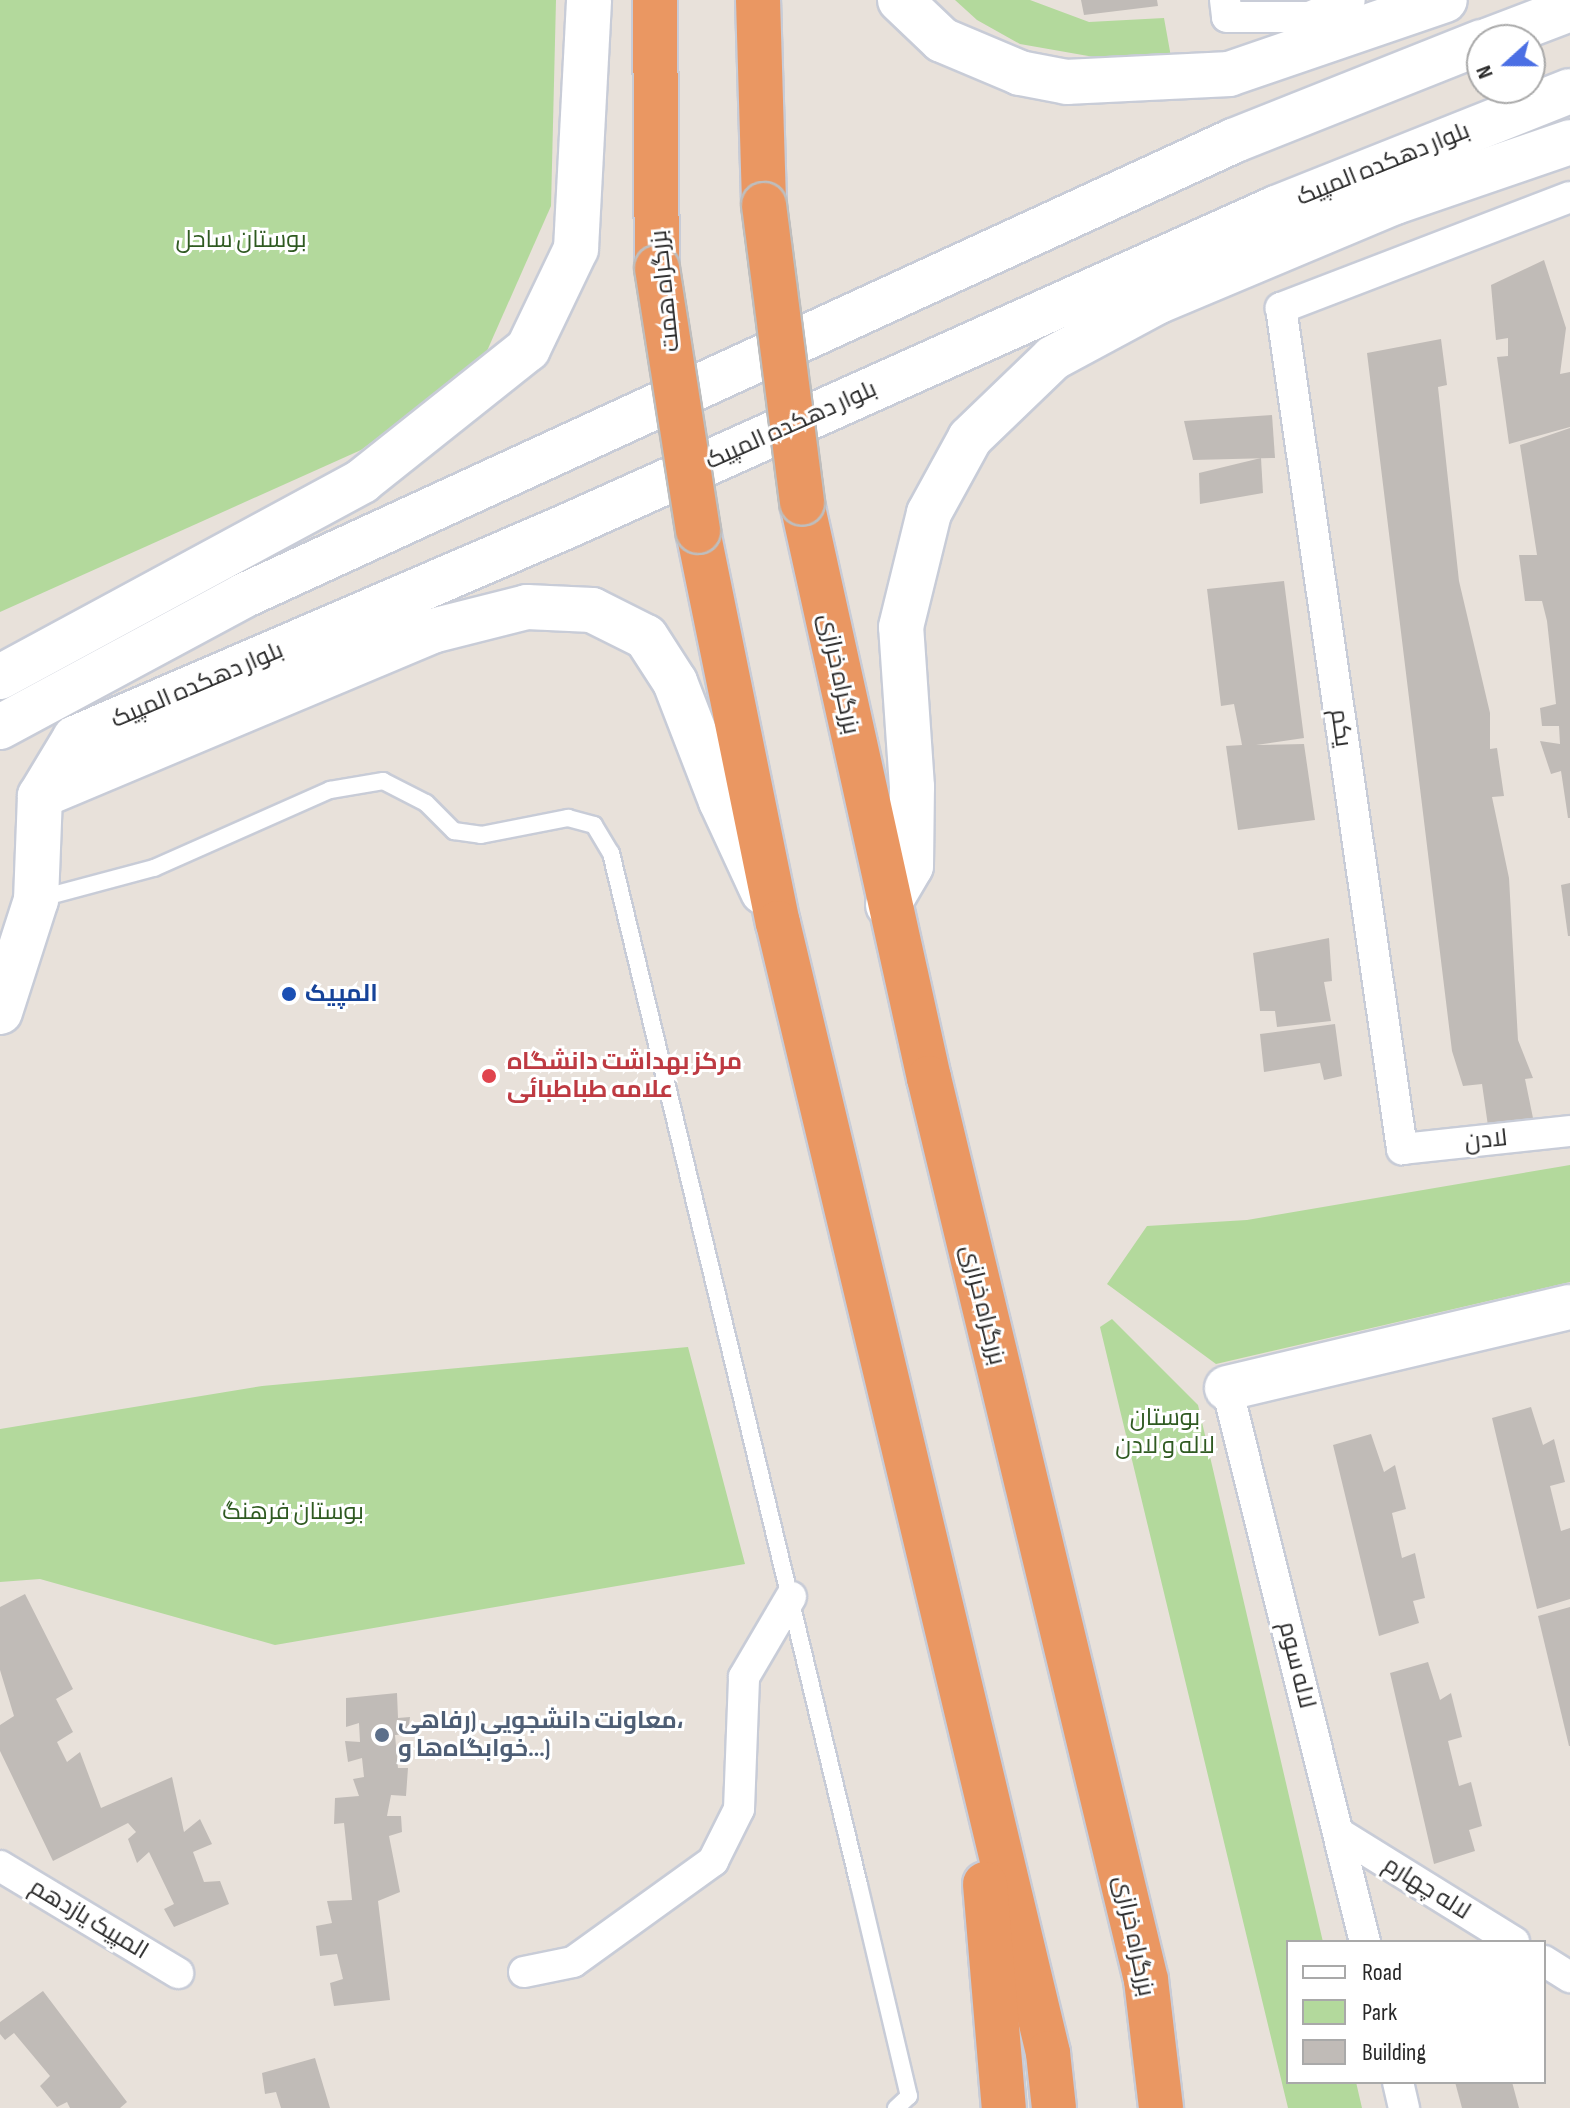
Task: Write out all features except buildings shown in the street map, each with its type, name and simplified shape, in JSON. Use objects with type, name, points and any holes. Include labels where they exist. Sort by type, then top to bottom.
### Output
[{"type":"highway","name":"بزرگراه همت","points":[[655,0],[657,268],[698,531],[778,923]]},
{"type":"highway","name":"بزرگراه خرازی","points":[[758,0],[764,205],[802,503],[888,905],[1146,1980],[1161,2108]]},
{"type":"highway","points":[[778,923],[1048,2053],[1054,2108]]},
{"type":"highway","points":[[974,1750],[1004,2108]]},
{"type":"highway","points":[[1146,1980],[1183,2108]]},
{"type":"main road","points":[[0,677],[362,481],[528,349],[576,249],[589,0]]},
{"type":"main road","points":[[900,0],[942,40],[1020,73],[1067,82],[1229,74],[1445,0]]},
{"type":"main road","points":[[1531,24],[1570,9]]},
{"type":"main road","name":"بلوار دهکده المپیک","points":[[0,727],[243,596],[1233,141],[1466,48]]},
{"type":"main road","name":"بلوار دهکده المپیک","points":[[40,796],[75,738],[565,527],[1276,208],[1570,91]]},
{"type":"main road","points":[[888,905],[911,866],[912,787],[901,627],[929,513],[970,438],[1053,358],[1157,302],[1395,202],[1570,142]]},
{"type":"main road","points":[[0,1012],[36,900],[40,796],[432,631],[527,607],[592,610],[646,637],[675,682],[721,801],[778,923]]},
{"type":"main road","points":[[1227,1388],[1570,1307]]},
{"type":"street","points":[[1226,8],[1309,17],[1350,0]]},
{"type":"street","name":"یکم","points":[[1402,1149],[1281,308],[1570,197]]},
{"type":"street","name":"لادن","points":[[1402,1149],[1570,1131]]},
{"type":"street","name":"لاله سوم","points":[[1227,1388],[1365,1940]]},
{"type":"street","points":[[524,1972],[573,1962],[713,1861],[739,1809],[744,1677],[791,1597]]},
{"type":"street","name":"لاله چهارم","points":[[1340,1834],[1511,1940]]},
{"type":"street","name":"المپیک یازدهم","points":[[0,1866],[178,1973]]},
{"type":"street","points":[[1546,1962],[1570,1977]]},
{"type":"street","points":[[1398,2084],[1404,2108]]},
{"type":"lane","points":[[36,900],[154,868],[330,790],[383,781],[426,803],[454,831],[481,835],[568,818],[594,825],[611,853],[910,2102],[896,2108]]},
{"type":"green space","name":"بوستان ساحل","points":[[0,0],[556,0],[551,206],[483,360],[361,450],[0,612]]},
{"type":"green space","points":[[955,0],[1030,0],[1089,22],[1164,18],[1171,57],[1094,57],[1020,44],[977,20]]},
{"type":"green space","points":[[1570,1165],[1570,1282],[1216,1364],[1107,1284],[1147,1226],[1247,1220]]},
{"type":"green space","name":"بوستان لاله و لادن","points":[[1112,1319],[1198,1405],[1323,1940],[1286,1940],[1286,2084],[1356,2084],[1362,2108],[1288,2108],[1100,1327]]},
{"type":"green space","name":"بوستان فرهنگ","points":[[688,1347],[745,1564],[275,1645],[40,1579],[0,1582],[0,1429],[262,1386]]},
{"type":"place","name":"المپیک","points":[[289,994]]},
{"type":"place","name":"مرکز بهداشت دانشگاه علامه طباطبائی","points":[[489,1076]]},
{"type":"place","name":"معاونت دانشجویی (رفاهی، خوابگاه‌ها و...)","points":[[382,1735]]}]
